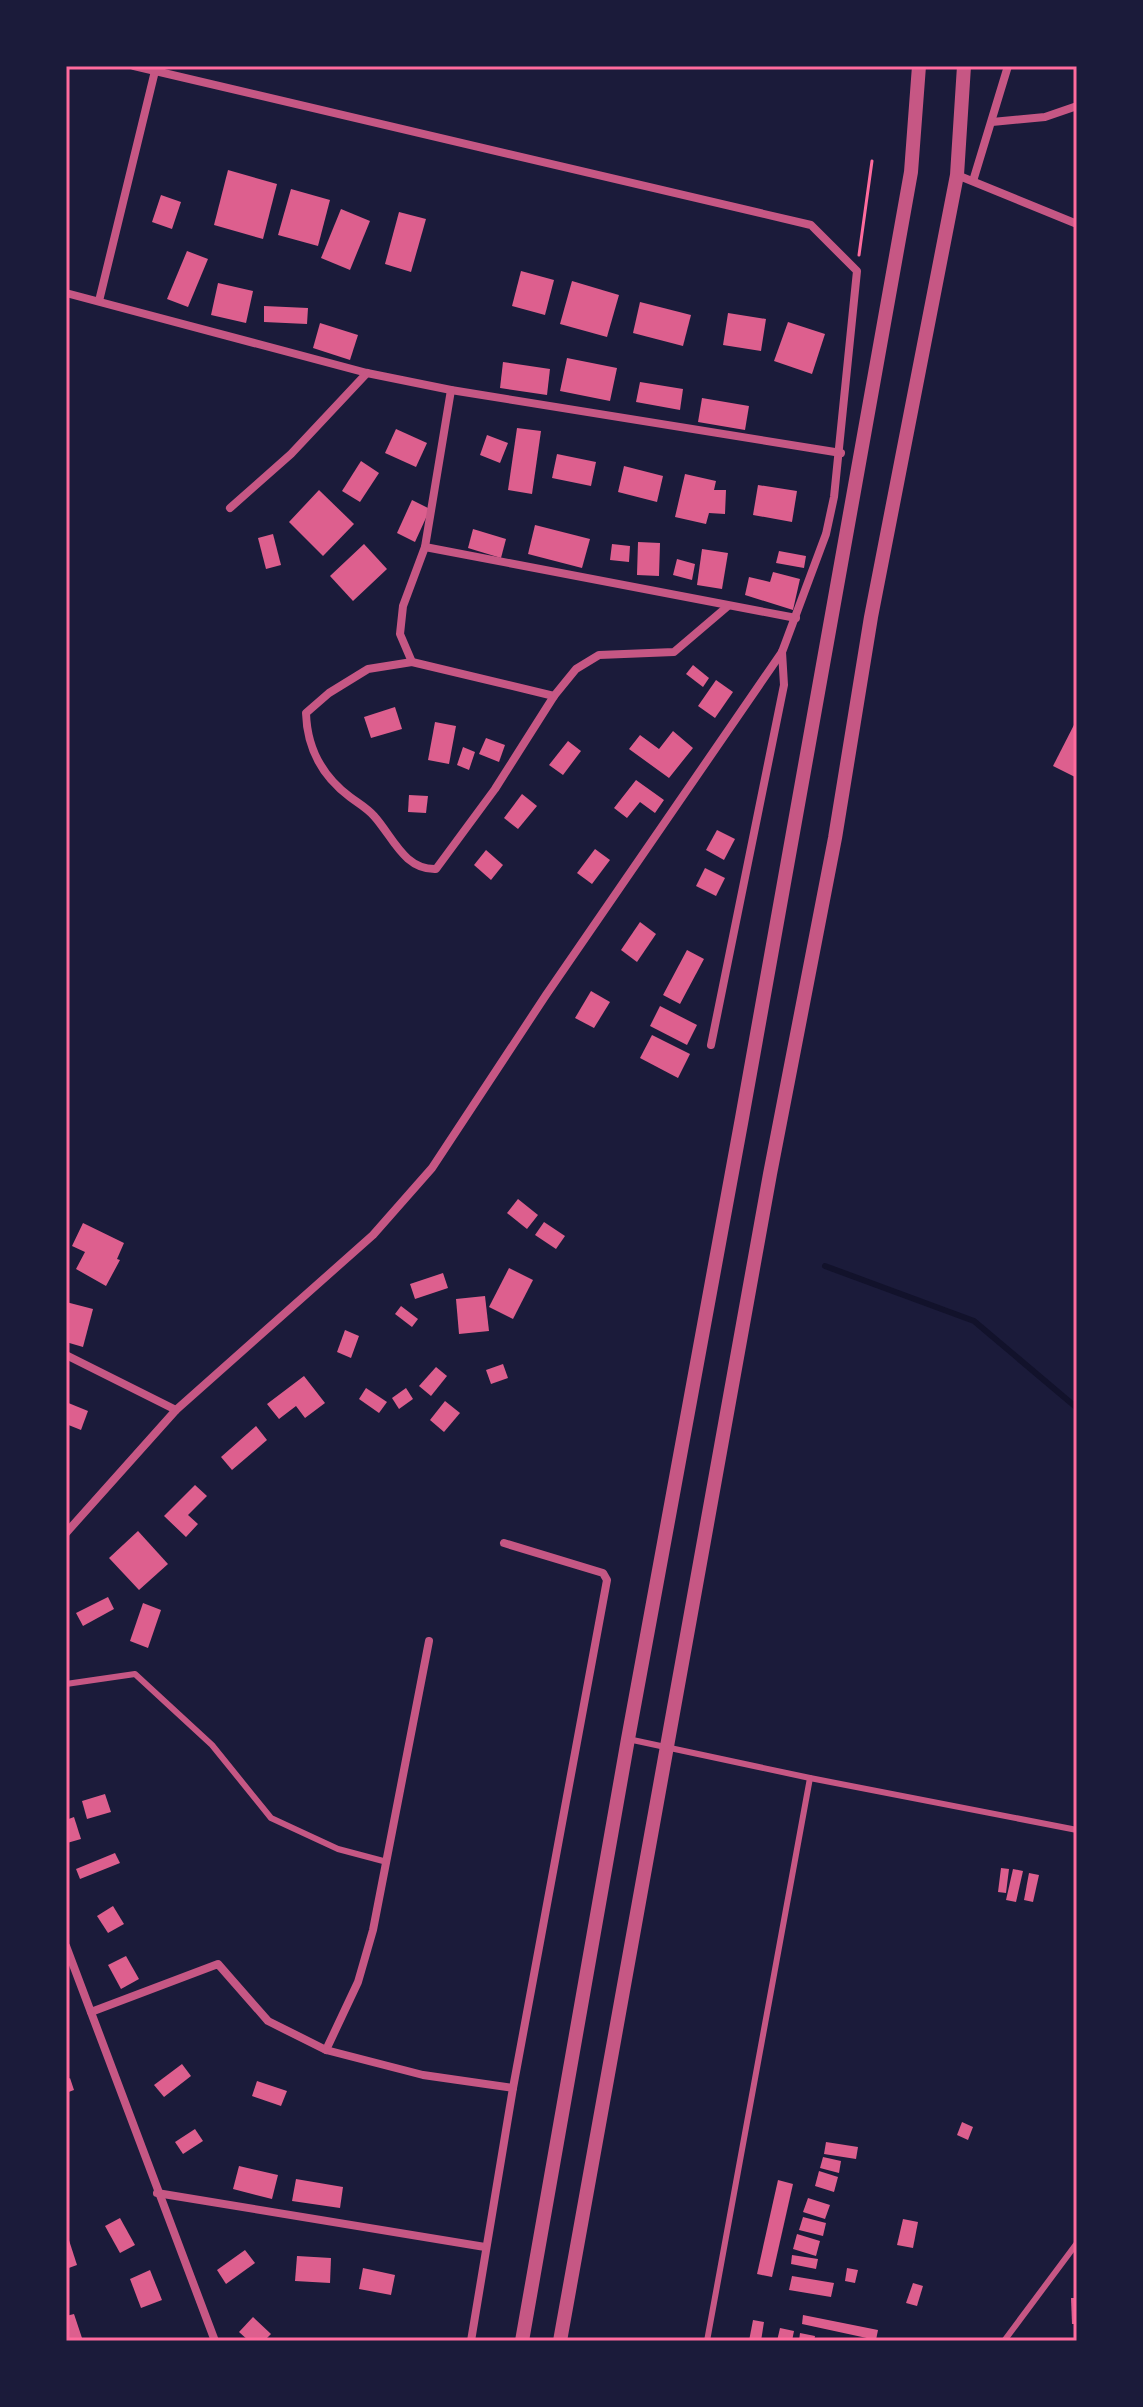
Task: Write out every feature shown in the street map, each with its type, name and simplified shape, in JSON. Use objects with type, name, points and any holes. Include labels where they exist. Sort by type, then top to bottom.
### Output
[{"type":"street","points":[[66,1533],[176,1410],[373,1235],[432,1168],[546,995],[782,652],[826,534],[841,453],[857,271],[811,225],[134,66]]},
{"type":"street","points":[[522,2341],[911,172],[919,66]]},
{"type":"street","points":[[560,2341],[770,1174],[835,838],[871,617],[957,175],[964,66]]},
{"type":"street","points":[[973,181],[1008,66]]},
{"type":"street","points":[[99,301],[155,71]]},
{"type":"street","points":[[992,122],[1045,117],[1077,106]]},
{"type":"street","points":[[957,175],[1077,224]]},
{"type":"street","points":[[66,293],[367,373],[451,390],[841,453]]},
{"type":"street","points":[[230,508],[291,454],[367,373]]},
{"type":"street","points":[[412,662],[400,634],[403,606],[425,547],[451,390]]},
{"type":"street","points":[[425,547],[796,618]]},
{"type":"street","points":[[554,696],[412,662],[368,669],[314,704],[306,713],[306,726],[310,744],[327,776],[374,815],[408,860],[424,869],[436,869],[495,789],[554,696],[576,669],[599,655],[674,652],[728,606]]},
{"type":"street","points":[[711,1045],[784,685],[782,652]]},
{"type":"street","points":[[66,1355],[176,1410]]},
{"type":"street","points":[[471,2341],[513,2088],[607,1580],[603,1573],[504,1543]]},
{"type":"street","points":[[326,2050],[364,1965],[429,1641]]},
{"type":"street","points":[[66,1946],[215,2341]]},
{"type":"street","points":[[91,2012],[218,1964],[268,2021],[326,2050],[423,2075],[513,2088]]},
{"type":"street","points":[[157,2193],[485,2247]]},
{"type":"lane","points":[[66,1684],[135,1674],[212,1745],[271,1818],[338,1849],[387,1862]]},
{"type":"lane","points":[[628,1739],[1077,1830]]},
{"type":"lane","points":[[707,2341],[810,1778]]},
{"type":"lane","points":[[1004,2341],[1077,2243]]},
{"type":"path","points":[[857,271],[872,161]]},
{"type":"building","points":[[228,170],[277,184],[263,239],[214,225]]},
{"type":"building","points":[[291,189],[330,200],[318,246],[278,235]]},
{"type":"building","points":[[161,195],[181,202],[172,229],[152,222]]},
{"type":"building","points":[[341,209],[370,221],[350,270],[321,258]]},
{"type":"building","points":[[399,212],[426,219],[411,272],[385,264]]},
{"type":"building","points":[[187,251],[208,259],[188,307],[167,299]]},
{"type":"building","points":[[521,271],[554,280],[545,315],[512,306]]},
{"type":"building","points":[[572,281],[619,295],[607,337],[560,324]]},
{"type":"building","points":[[218,283],[253,291],[246,323],[211,315]]},
{"type":"building","points":[[640,302],[691,315],[683,346],[633,333]]},
{"type":"building","points":[[264,306],[308,308],[307,324],[264,322]]},
{"type":"building","points":[[728,313],[766,319],[761,351],[723,345]]},
{"type":"building","points":[[788,322],[825,334],[812,374],[774,361]]},
{"type":"building","points":[[320,323],[358,335],[350,360],[313,348]]},
{"type":"building","points":[[567,358],[617,368],[610,401],[560,391]]},
{"type":"building","points":[[503,362],[550,369],[547,395],[500,388]]},
{"type":"building","points":[[640,382],[683,389],[680,410],[636,402]]},
{"type":"building","points":[[702,398],[749,406],[745,430],[698,422]]},
{"type":"building","points":[[517,428],[541,431],[532,494],[508,490]]},
{"type":"building","points":[[396,429],[427,443],[416,467],[385,453]]},
{"type":"building","points":[[487,435],[508,443],[500,463],[480,455]]},
{"type":"building","points":[[557,454],[596,462],[591,486],[552,478]]},
{"type":"building","points":[[361,461],[379,473],[360,502],[342,491]]},
{"type":"building","points":[[624,466],[663,476],[657,502],[618,492]]},
{"type":"building","points":[[685,474],[716,481],[714,490],[726,490],[725,514],[709,513],[706,524],[675,517]]},
{"type":"building","points":[[758,485],[797,491],[792,522],[753,515]]},
{"type":"building","points":[[319,490],[354,524],[323,556],[289,522]]},
{"type":"building","points":[[412,500],[430,509],[415,542],[397,533]]},
{"type":"building","points":[[535,525],[590,539],[582,568],[528,554]]},
{"type":"building","points":[[473,529],[506,539],[501,558],[468,548]]},
{"type":"building","points":[[273,534],[281,565],[266,569],[258,538]]},
{"type":"building","points":[[638,542],[660,543],[659,576],[637,575]]},
{"type":"building","points":[[364,544],[387,569],[353,601],[330,576]]},
{"type":"building","points":[[612,544],[630,546],[629,562],[610,560]]},
{"type":"building","points":[[702,549],[728,553],[722,589],[697,585]]},
{"type":"building","points":[[779,551],[806,556],[804,568],[776,563]]},
{"type":"building","points":[[677,559],[695,564],[692,580],[673,575]]},
{"type":"building","points":[[773,572],[800,579],[793,610],[745,595],[749,577],[770,582]]},
{"type":"building","points":[[693,665],[709,678],[703,687],[686,674]]},
{"type":"building","points":[[716,680],[733,692],[715,718],[698,706]]},
{"type":"building","points":[[395,707],[402,729],[371,738],[364,717]]},
{"type":"building","points":[[1077,719],[1077,778],[1053,766]]},
{"type":"building","points":[[435,722],[456,726],[449,764],[428,760]]},
{"type":"building","points":[[673,731],[693,748],[669,778],[629,749],[640,735],[659,749]]},
{"type":"building","points":[[486,738],[505,745],[499,762],[479,754]]},
{"type":"building","points":[[568,741],[581,751],[563,775],[549,765]]},
{"type":"building","points":[[463,747],[475,752],[469,770],[457,765]]},
{"type":"building","points":[[636,780],[664,800],[655,813],[640,802],[627,818],[614,808]]},
{"type":"building","points":[[522,794],[537,806],[518,829],[504,818]]},
{"type":"building","points":[[409,795],[428,796],[426,813],[408,812]]},
{"type":"building","points":[[717,830],[735,839],[724,860],[706,850]]},
{"type":"building","points":[[595,849],[610,860],[592,884],[577,873]]},
{"type":"building","points":[[486,850],[503,865],[491,880],[474,865]]},
{"type":"building","points":[[705,868],[725,878],[716,896],[696,886]]},
{"type":"building","points":[[640,922],[656,934],[637,962],[621,950]]},
{"type":"building","points":[[687,950],[704,959],[680,1004],[663,995]]},
{"type":"building","points":[[591,991],[610,1002],[594,1028],[575,1018]]},
{"type":"building","points":[[660,1006],[697,1025],[687,1045],[650,1026]]},
{"type":"building","points":[[652,1035],[690,1054],[678,1078],[640,1058]]},
{"type":"building","points":[[518,1199],[538,1215],[527,1229],[507,1213]]},
{"type":"building","points":[[544,1222],[565,1236],[556,1249],[535,1235]]},
{"type":"building","points":[[83,1223],[124,1243],[117,1259],[120,1260],[106,1286],[76,1269],[85,1252],[72,1246]]},
{"type":"building","points":[[509,1268],[533,1280],[513,1319],[489,1307]]},
{"type":"building","points":[[443,1273],[448,1288],[415,1299],[410,1284]]},
{"type":"building","points":[[485,1296],[489,1331],[459,1334],[456,1299]]},
{"type":"building","points":[[66,1302],[93,1309],[83,1347],[66,1342]]},
{"type":"building","points":[[401,1306],[418,1319],[412,1327],[395,1314]]},
{"type":"building","points":[[345,1330],[359,1336],[351,1358],[337,1352]]},
{"type":"building","points":[[503,1364],[508,1378],[491,1384],[486,1370]]},
{"type":"building","points":[[436,1367],[447,1376],[431,1396],[419,1386]]},
{"type":"building","points":[[304,1376],[325,1403],[305,1418],[296,1406],[279,1419],[267,1404]]},
{"type":"building","points":[[366,1388],[387,1402],[379,1413],[359,1399]]},
{"type":"building","points":[[406,1388],[413,1399],[399,1409],[392,1398]]},
{"type":"building","points":[[445,1401],[460,1413],[444,1432],[430,1420]]},
{"type":"building","points":[[66,1402],[88,1411],[81,1430],[66,1424]]},
{"type":"building","points":[[256,1426],[267,1440],[232,1470],[221,1457]]},
{"type":"building","points":[[195,1485],[207,1496],[188,1515],[198,1524],[186,1537],[164,1516]]},
{"type":"building","points":[[138,1531],[168,1564],[139,1590],[109,1558]]},
{"type":"building","points":[[108,1597],[114,1609],[83,1626],[76,1613]]},
{"type":"building","points":[[143,1603],[161,1610],[148,1648],[130,1641]]},
{"type":"building","points":[[105,1794],[111,1812],[87,1819],[82,1801]]},
{"type":"building","points":[[74,1817],[81,1839],[67,1843],[66,1820]]},
{"type":"building","points":[[115,1853],[120,1863],[80,1879],[76,1869]]},
{"type":"building","points":[[1001,1868],[1009,1869],[1006,1893],[998,1892]]},
{"type":"building","points":[[1013,1869],[1023,1871],[1016,1902],[1006,1900]]},
{"type":"building","points":[[1029,1873],[1039,1875],[1033,1902],[1024,1900]]},
{"type":"building","points":[[113,1906],[124,1924],[108,1933],[97,1916]]},
{"type":"building","points":[[126,1956],[139,1979],[121,1989],[108,1965]]},
{"type":"building","points":[[182,2064],[191,2076],[164,2097],[154,2085]]},
{"type":"building","points":[[70,2078],[74,2090],[66,2093],[66,2080]]},
{"type":"building","points":[[257,2081],[287,2091],[281,2106],[252,2096]]},
{"type":"building","points":[[962,2122],[973,2127],[968,2140],[957,2135]]},
{"type":"building","points":[[195,2129],[203,2141],[183,2154],[175,2142]]},
{"type":"building","points":[[826,2142],[858,2147],[856,2159],[824,2154]]},
{"type":"building","points":[[823,2157],[841,2161],[839,2173],[820,2168]]},
{"type":"building","points":[[239,2166],[278,2175],[272,2199],[233,2189]]},
{"type":"building","points":[[819,2171],[838,2177],[834,2192],[815,2186]]},
{"type":"building","points":[[296,2179],[343,2187],[340,2208],[292,2201]]},
{"type":"building","points":[[778,2180],[793,2184],[772,2277],[757,2274]]},
{"type":"building","points":[[808,2198],[830,2205],[825,2219],[803,2212]]},
{"type":"building","points":[[803,2217],[826,2223],[823,2236],[799,2230]]},
{"type":"building","points":[[120,2218],[135,2245],[120,2253],[105,2226]]},
{"type":"building","points":[[903,2219],[918,2222],[913,2248],[897,2245]]},
{"type":"building","points":[[66,2231],[77,2265],[66,2269]]},
{"type":"building","points":[[797,2234],[820,2241],[816,2256],[793,2249]]},
{"type":"building","points":[[245,2250],[255,2263],[226,2284],[217,2270]]},
{"type":"building","points":[[792,2255],[818,2259],[816,2269],[791,2264]]},
{"type":"building","points":[[297,2256],[331,2258],[330,2283],[295,2281]]},
{"type":"building","points":[[363,2268],[395,2275],[391,2295],[359,2289]]},
{"type":"building","points":[[847,2268],[858,2270],[855,2283],[845,2281]]},
{"type":"building","points":[[150,2270],[162,2300],[141,2308],[130,2279]]},
{"type":"building","points":[[792,2276],[834,2283],[831,2297],[789,2290]]},
{"type":"building","points":[[913,2283],[923,2286],[917,2306],[906,2303]]},
{"type":"building","points":[[1071,2298],[1077,2298],[1077,2324],[1072,2324]]},
{"type":"building","points":[[74,2314],[83,2341],[66,2341],[66,2316]]},
{"type":"building","points":[[803,2315],[878,2330],[876,2340],[802,2324]]},
{"type":"building","points":[[253,2317],[271,2334],[264,2341],[249,2341],[239,2332]]},
{"type":"building","points":[[753,2320],[764,2322],[761,2341],[749,2341]]},
{"type":"building","points":[[780,2328],[794,2331],[792,2341],[777,2341]]},
{"type":"building","points":[[800,2333],[815,2336],[814,2341],[799,2341]]},
{"type":"waterway","points":[[825,1266],[974,1321],[1077,1408]]}]
